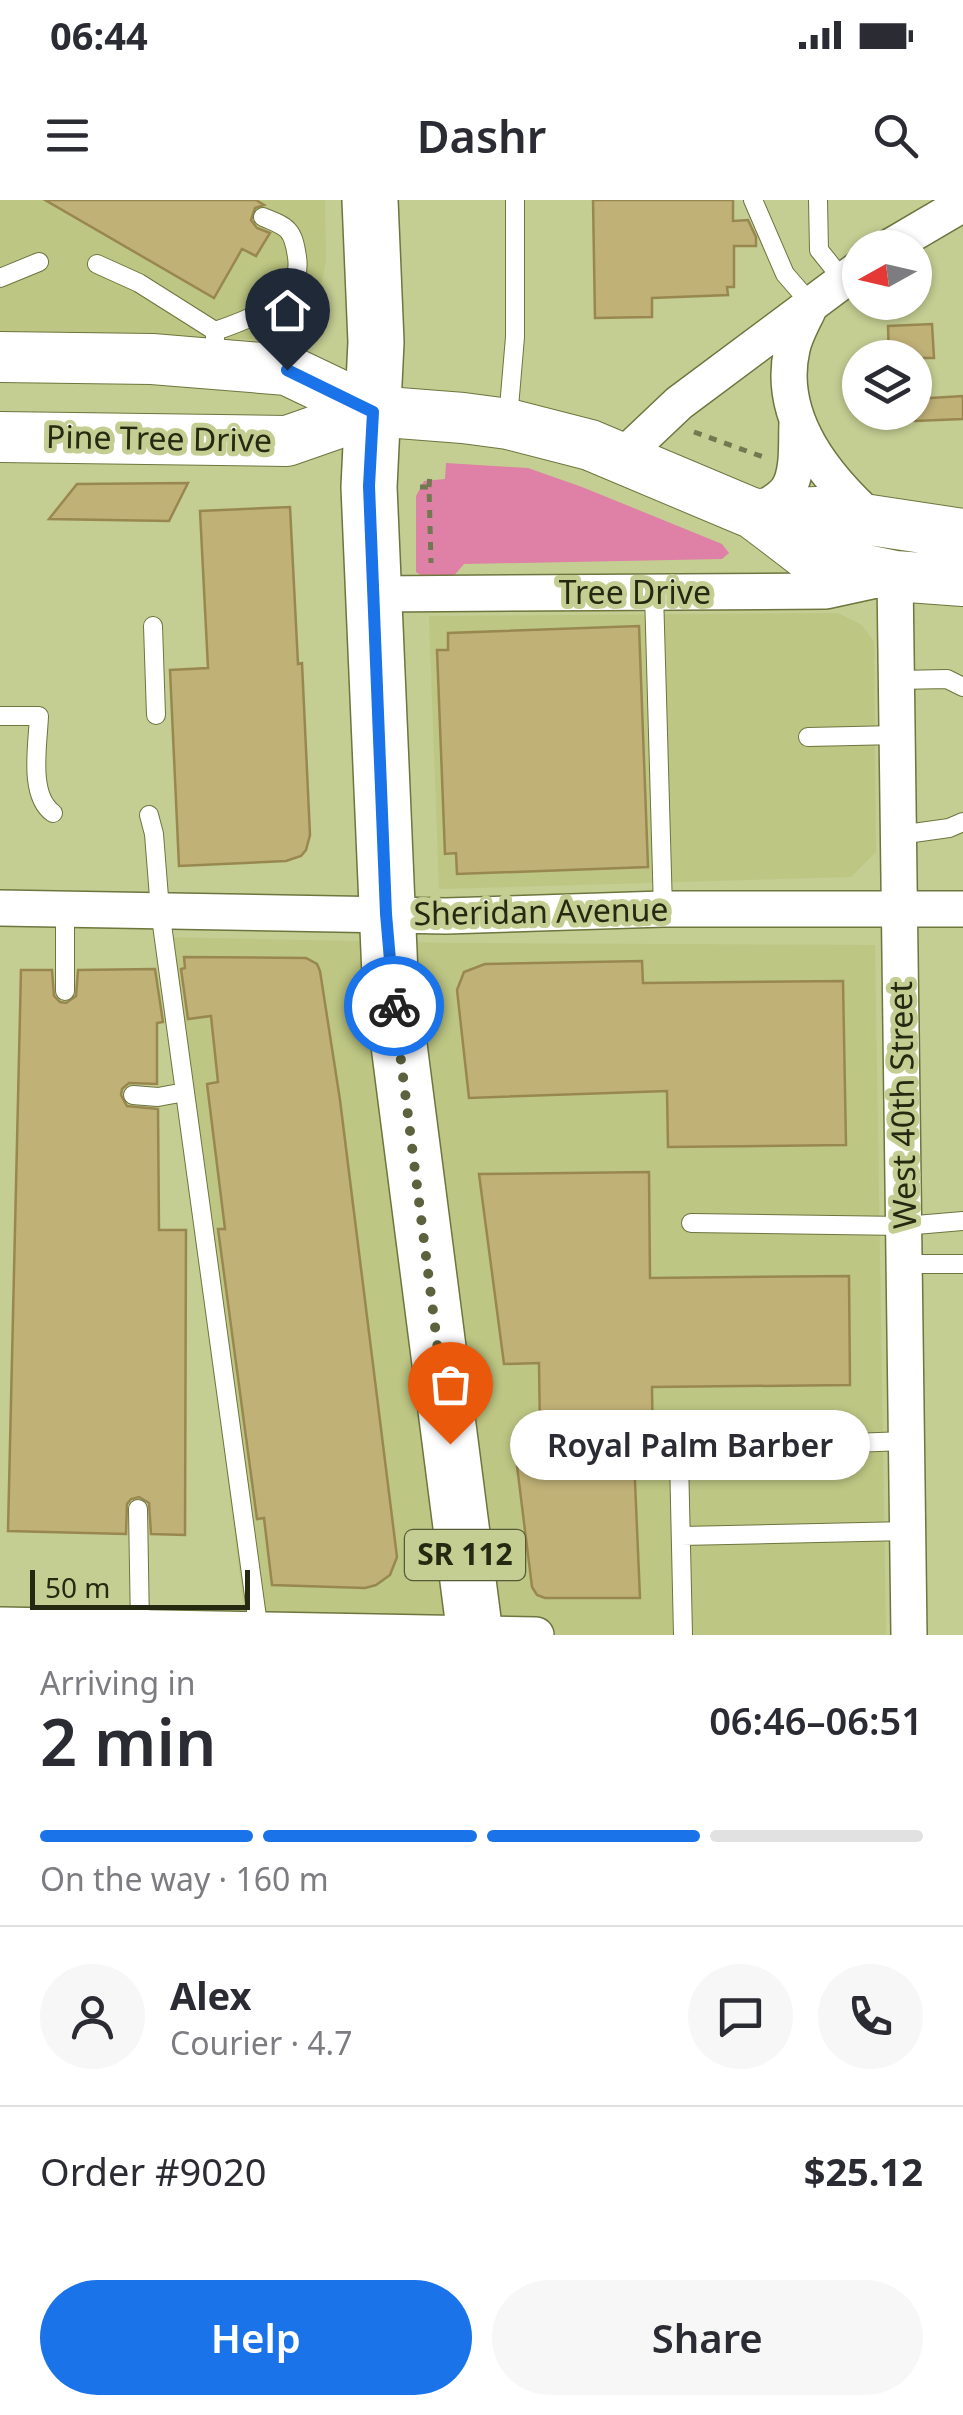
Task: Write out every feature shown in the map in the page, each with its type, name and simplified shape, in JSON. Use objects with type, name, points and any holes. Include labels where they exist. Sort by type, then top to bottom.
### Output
[{"type":"main road","name":"SR 112","points":[[370,200],[376,342],[369,486],[386,914],[392,994],[475,1635]]},
{"type":"main road","name":"Pine Tree Drive","points":[[0,357],[152,360],[215,348],[287,370],[373,412]]},
{"type":"main road","name":"Pine Tree Drive","points":[[0,436],[287,441],[373,412],[508,424],[622,457],[754,514],[813,558],[895,576]]},
{"type":"main road","name":"Pine Tree Drive","points":[[754,514],[817,512],[876,522],[962,549]]},
{"type":"main road","points":[[895,576],[900,562],[914,550],[962,549]]},
{"type":"street","points":[[919,230],[963,204]]},
{"type":"street","points":[[622,457],[679,403],[842,281]]},
{"type":"street","points":[[754,514],[788,489],[795,463],[796,423],[788,375],[792,346],[811,304]]},
{"type":"street","points":[[796,423],[832,477],[876,522]]},
{"type":"street","name":"Tree Drive","points":[[374,594],[826,591],[895,576]]},
{"type":"street","name":"West 40th Street","points":[[895,576],[909,1635]]},
{"type":"street","name":"Sheridan Avenue","points":[[0,908],[446,916],[663,909],[963,909]]},
{"type":"street","points":[[0,1626],[536,1635]]},
{"type":"lane","points":[[508,424],[515,337],[515,200]]},
{"type":"lane","points":[[753,200],[786,274],[811,304]]},
{"type":"lane","points":[[818,200],[819,250],[842,267]]},
{"type":"lane","points":[[97,264],[139,282],[195,320],[215,348],[286,294],[299,269],[295,243],[286,226],[263,218]]},
{"type":"lane","points":[[0,278],[39,262]]},
{"type":"lane","points":[[654,592],[663,909]]},
{"type":"lane","points":[[152,626],[156,715]]},
{"type":"lane","points":[[897,680],[948,680],[963,687]]},
{"type":"lane","points":[[0,716],[39,716],[38,788],[42,803],[52,813]]},
{"type":"lane","points":[[808,736],[898,735]]},
{"type":"lane","points":[[148,816],[154,834],[160,910],[185,1092],[243,1632]]},
{"type":"lane","points":[[899,835],[949,828],[963,822]]},
{"type":"lane","points":[[64,991],[66,909]]},
{"type":"lane","points":[[133,1095],[158,1097],[185,1092]]},
{"type":"lane","points":[[691,1223],[904,1226],[963,1221]]},
{"type":"lane","points":[[904,1264],[963,1264]]},
{"type":"lane","points":[[683,1635],[679,1458],[686,1450],[906,1441]]},
{"type":"lane","points":[[138,1508],[140,1626]]},
{"type":"lane","points":[[680,1536],[908,1531]]},
{"type":"path","points":[[694,432],[779,462]]},
{"type":"path","points":[[430,474],[431,580]]},
{"type":"path","points":[[420,488],[430,487]]},
{"type":"shaded area","points":[[0,200],[325,200],[326,260],[315,322],[281,340],[0,334]]},
{"type":"shaded area","points":[[446,463],[528,468],[722,544],[729,553],[722,559],[464,564],[452,578],[425,578],[416,572],[416,496],[424,481],[445,479]]},
{"type":"shaded area","points":[[838,613],[862,625],[874,642],[876,852],[851,877],[439,889],[429,616]]},
{"type":"shaded area","points":[[161,937],[875,945],[886,1635],[247,1635]]},
{"type":"building","points":[[45,200],[256,200],[264,205],[255,208],[251,220],[257,228],[270,233],[256,256],[242,249],[214,298]]},
{"type":"building","points":[[593,200],[733,200],[733,221],[748,220],[756,246],[734,246],[734,287],[727,287],[728,295],[652,298],[652,317],[595,318]]},
{"type":"building","points":[[932,324],[934,358],[932,340],[888,340],[888,326]]},
{"type":"building","points":[[963,396],[963,419],[932,420],[932,398]]},
{"type":"building","points":[[188,483],[169,521],[49,519],[77,484]]},
{"type":"building","points":[[290,507],[298,664],[302,663],[310,835],[306,850],[286,861],[179,866],[170,670],[208,668],[200,511]]},
{"type":"building","points":[[639,626],[648,867],[457,874],[456,853],[445,854],[437,650],[448,650],[448,633]]},
{"type":"building","points":[[184,957],[306,958],[317,964],[320,971],[340,1100],[397,1557],[390,1575],[376,1585],[272,1585],[264,1518],[257,1519],[218,1229],[225,1229],[207,1084],[218,1082],[211,1016],[188,1019],[181,969],[185,968]]},
{"type":"building","points":[[642,961],[643,983],[843,981],[846,1145],[668,1147],[667,1091],[469,1098],[457,990],[464,972],[485,964]]},
{"type":"building","points":[[155,969],[163,1022],[157,1023],[157,1084],[129,1083],[121,1095],[127,1106],[158,1109],[159,1230],[186,1230],[185,1535],[151,1534],[149,1503],[139,1497],[127,1504],[126,1534],[8,1531],[21,970],[52,970],[54,996],[66,1003],[76,996],[78,970]]},
{"type":"building","points":[[649,1172],[650,1278],[849,1276],[850,1385],[652,1387],[653,1457],[634,1458],[640,1598],[545,1598],[532,1587],[517,1466],[518,1438],[534,1438],[533,1432],[540,1432],[539,1363],[504,1364],[479,1174]]},
{"type":"way so far","points":[[394,1006],[450,1444]]},
{"type":"place","name":"Royal Palm Barber","points":[[450,1444]]},
{"type":"route","points":[[287,370],[373,412],[369,486],[386,914],[394,1006]]}]
